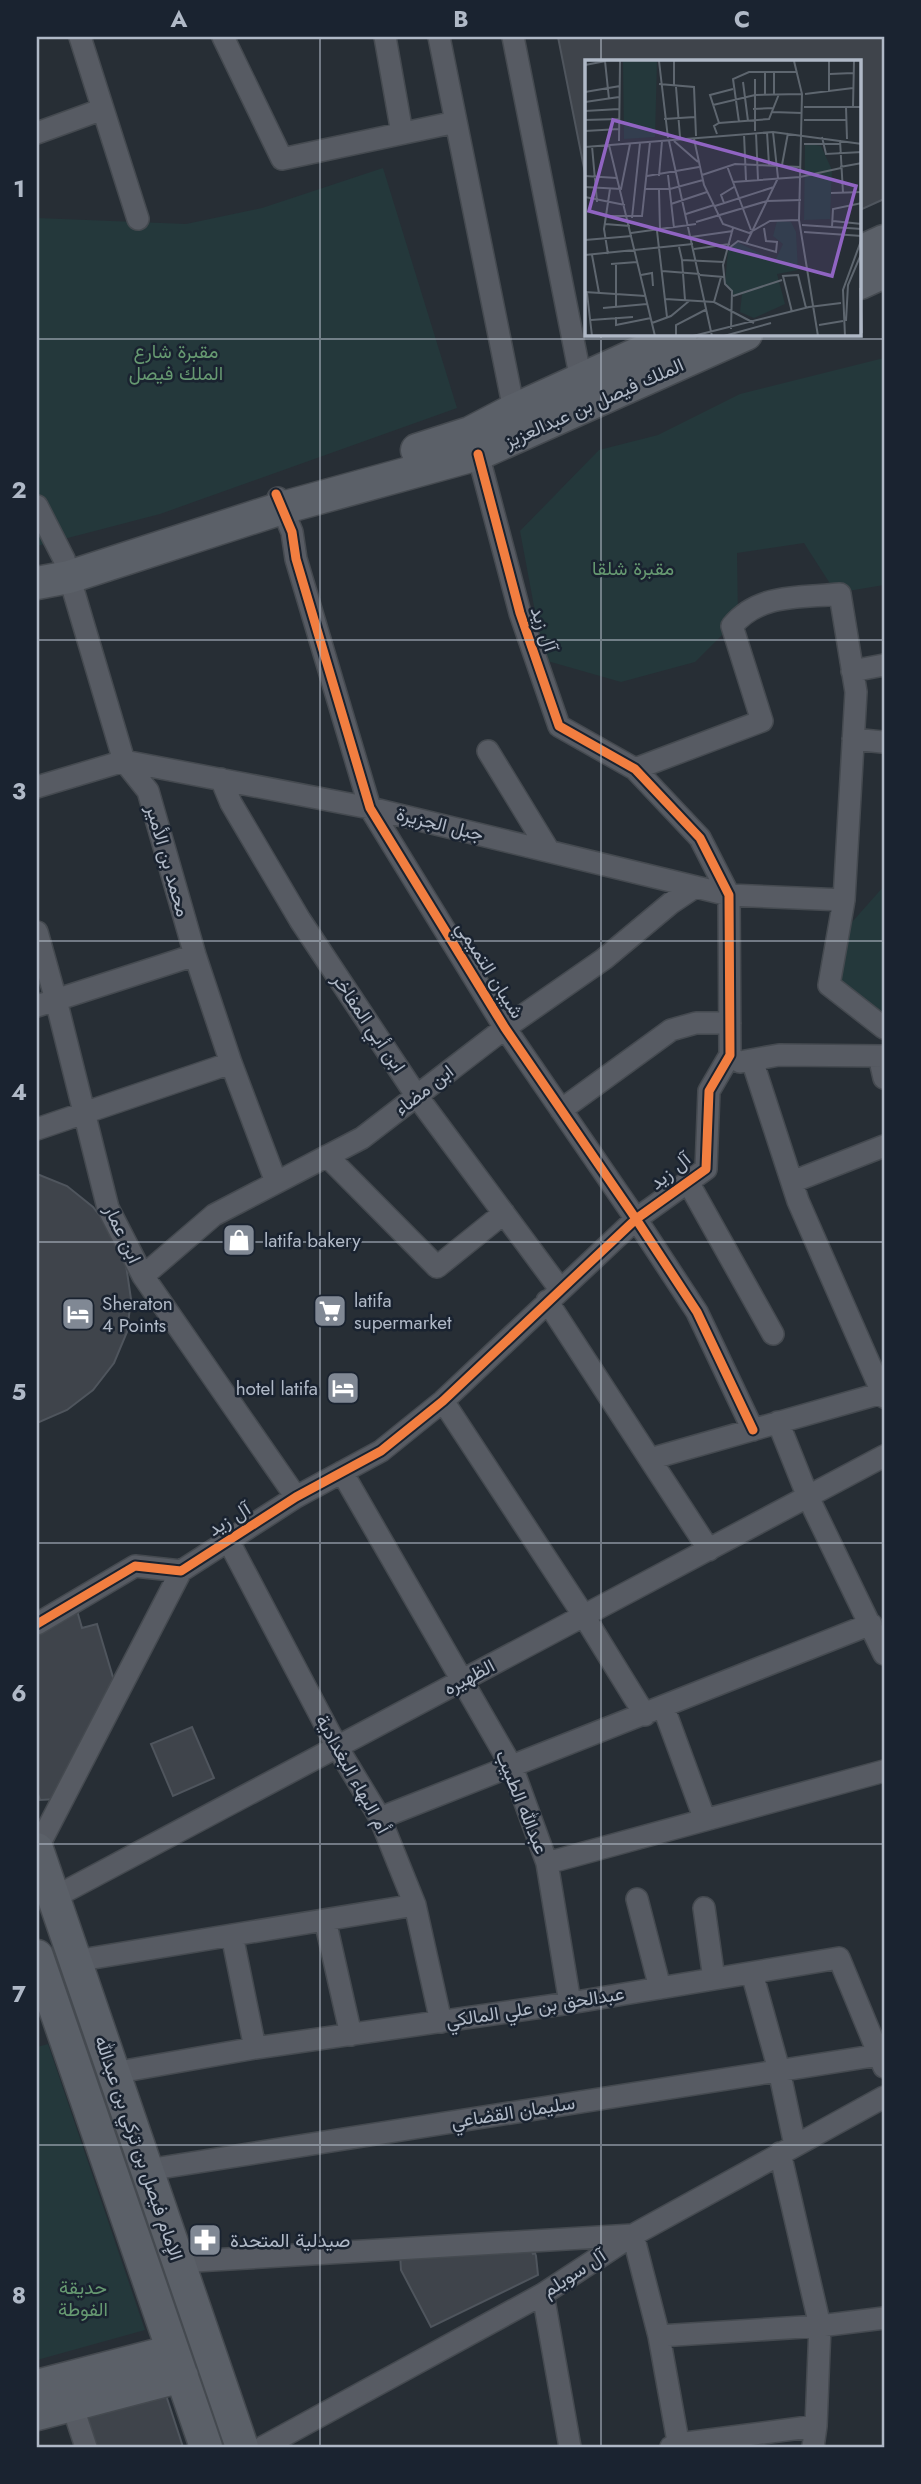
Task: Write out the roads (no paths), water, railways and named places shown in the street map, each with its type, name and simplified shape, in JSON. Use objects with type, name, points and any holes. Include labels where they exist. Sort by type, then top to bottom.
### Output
[{"type":"street","points":[[80,37],[138,219]]},
{"type":"street","points":[[223,37],[282,159],[456,122]]},
{"type":"street","points":[[385,37],[402,132]]},
{"type":"street","points":[[439,37],[514,410]]},
{"type":"street","points":[[513,37],[581,380]]},
{"type":"street","points":[[37,133],[103,109]]},
{"type":"street","points":[[862,251],[884,241]]},
{"type":"street","points":[[862,282],[884,272]]},
{"type":"street","name":"الملك فيصل بن عبدالعزيز","points":[[37,583],[57,567],[279,501],[470,433],[514,410],[677,336]]},
{"type":"street","name":"الملك فيصل بن عبدالعزيز","points":[[279,501],[478,454],[742,336]]},
{"type":"street","name":"آل زيد","points":[[181,1571],[296,1497],[381,1451],[443,1401],[636,1219],[706,1169],[709,1091],[730,1055],[729,895],[700,838],[635,769],[559,726],[520,613],[478,454]]},
{"type":"street","name":"شيبان التميمي","points":[[279,501],[292,532],[296,559],[370,808],[505,1028],[697,1312],[753,1430]]},
{"type":"street","name":"محمد بن الأمير","points":[[37,506],[124,761],[148,791],[195,955],[231,1063],[276,1182]]},
{"type":"street","points":[[635,769],[762,721],[732,626],[743,613],[764,601],[840,594],[856,692],[844,901],[829,985],[884,1028]]},
{"type":"street","points":[[852,671],[884,664]]},
{"type":"street","points":[[853,739],[882,742]]},
{"type":"street","points":[[488,751],[549,851]]},
{"type":"street","name":"جبل الجزيرة","points":[[37,787],[124,761],[370,808],[729,895],[844,901]]},
{"type":"street","name":"ابن أبي المفاخر","points":[[221,779],[231,803],[300,920],[416,1095],[504,1213],[650,1459],[709,1550]]},
{"type":"street","name":"ابن مضاء","points":[[143,1276],[214,1215],[362,1138],[505,1028],[604,959],[671,903],[695,887]]},
{"type":"street","name":"ابن عمار","points":[[37,932],[47,1003],[85,1114],[108,1208],[143,1276],[296,1497]]},
{"type":"street","points":[[47,1003],[195,955]]},
{"type":"street","points":[[561,1110],[671,1030],[696,1023],[730,1023]]},
{"type":"street","points":[[724,1065],[779,1055],[881,1056],[884,1078]]},
{"type":"street","points":[[650,1459],[883,1395],[797,1201],[752,1060]]},
{"type":"street","points":[[37,1129],[231,1063]]},
{"type":"street","points":[[792,1182],[884,1146]]},
{"type":"street","points":[[327,1156],[437,1267],[504,1213]]},
{"type":"street","points":[[688,1182],[773,1334]]},
{"type":"street","points":[[443,1401],[584,1616],[654,1710],[705,1820]]},
{"type":"street","points":[[778,1422],[808,1497],[884,1654]]},
{"type":"street","name":"الظهيره","points":[[53,1898],[884,1456]]},
{"type":"street","name":"عبدالله الطبيب","points":[[342,1472],[512,1767],[547,1863],[570,2003]]},
{"type":"street","name":"أم البهاء البغدادية","points":[[229,1539],[337,1747],[380,1818],[415,1905],[442,2022]]},
{"type":"street","points":[[37,1624],[135,1566],[181,1571],[37,1849]]},
{"type":"street","points":[[380,1818],[871,1624]]},
{"type":"street","points":[[547,1863],[884,1771]]},
{"type":"street","name":"الإمام فيصل بن تركي بن عبدالله","points":[[37,1849],[242,2447]]},
{"type":"street","points":[[637,1899],[660,1987]]},
{"type":"street","points":[[75,1961],[415,1905]]},
{"type":"street","points":[[704,1908],[714,1979]]},
{"type":"street","points":[[325,1920],[351,2035]]},
{"type":"street","points":[[232,1935],[255,2048]]},
{"type":"street","name":"الإمام فيصل بن تركي بن عبدالله","points":[[37,1956],[206,2447]]},
{"type":"street","name":"عبدالحق بن علي المالكي","points":[[113,2073],[255,2048],[570,2003],[839,1958],[882,2061]]},
{"type":"street","points":[[752,1973],[779,2070],[788,2149],[820,2326],[813,2447]]},
{"type":"street","name":"سليمان القضاعي","points":[[147,2169],[779,2070],[882,2061]]},
{"type":"street","name":"آل سويلم","points":[[263,2447],[543,2294],[633,2235],[884,2097]]},
{"type":"street","points":[[178,2262],[633,2235],[659,2336],[676,2446],[816,2426]]},
{"type":"street","points":[[543,2294],[570,2447]]},
{"type":"street","points":[[659,2336],[820,2326],[884,2318]]},
{"type":"street","points":[[37,2386],[177,2364]]},
{"type":"street","points":[[37,2414],[72,2405],[177,2364]]},
{"type":"street","points":[[72,2405],[86,2447]]},
{"type":"place","name":"latifa bakery","points":[[239,1240]]},
{"type":"place","name":"latifa supermarket","points":[[330,1311]]},
{"type":"place","name":"Sheraton 4 Points","points":[[78,1314]]},
{"type":"place","name":"hotel latifa","points":[[343,1388]]},
{"type":"place","name":"صيدلية المتحدة","points":[[205,2240]]},
{"type":"park label","name":"مقبرة شارع الملك فيصل","points":[[176,362]]},
{"type":"park label","name":"مقبرة شلقا","points":[[633,568]]},
{"type":"park label","name":"حديقة الفوطة","points":[[83,2298]]}]
